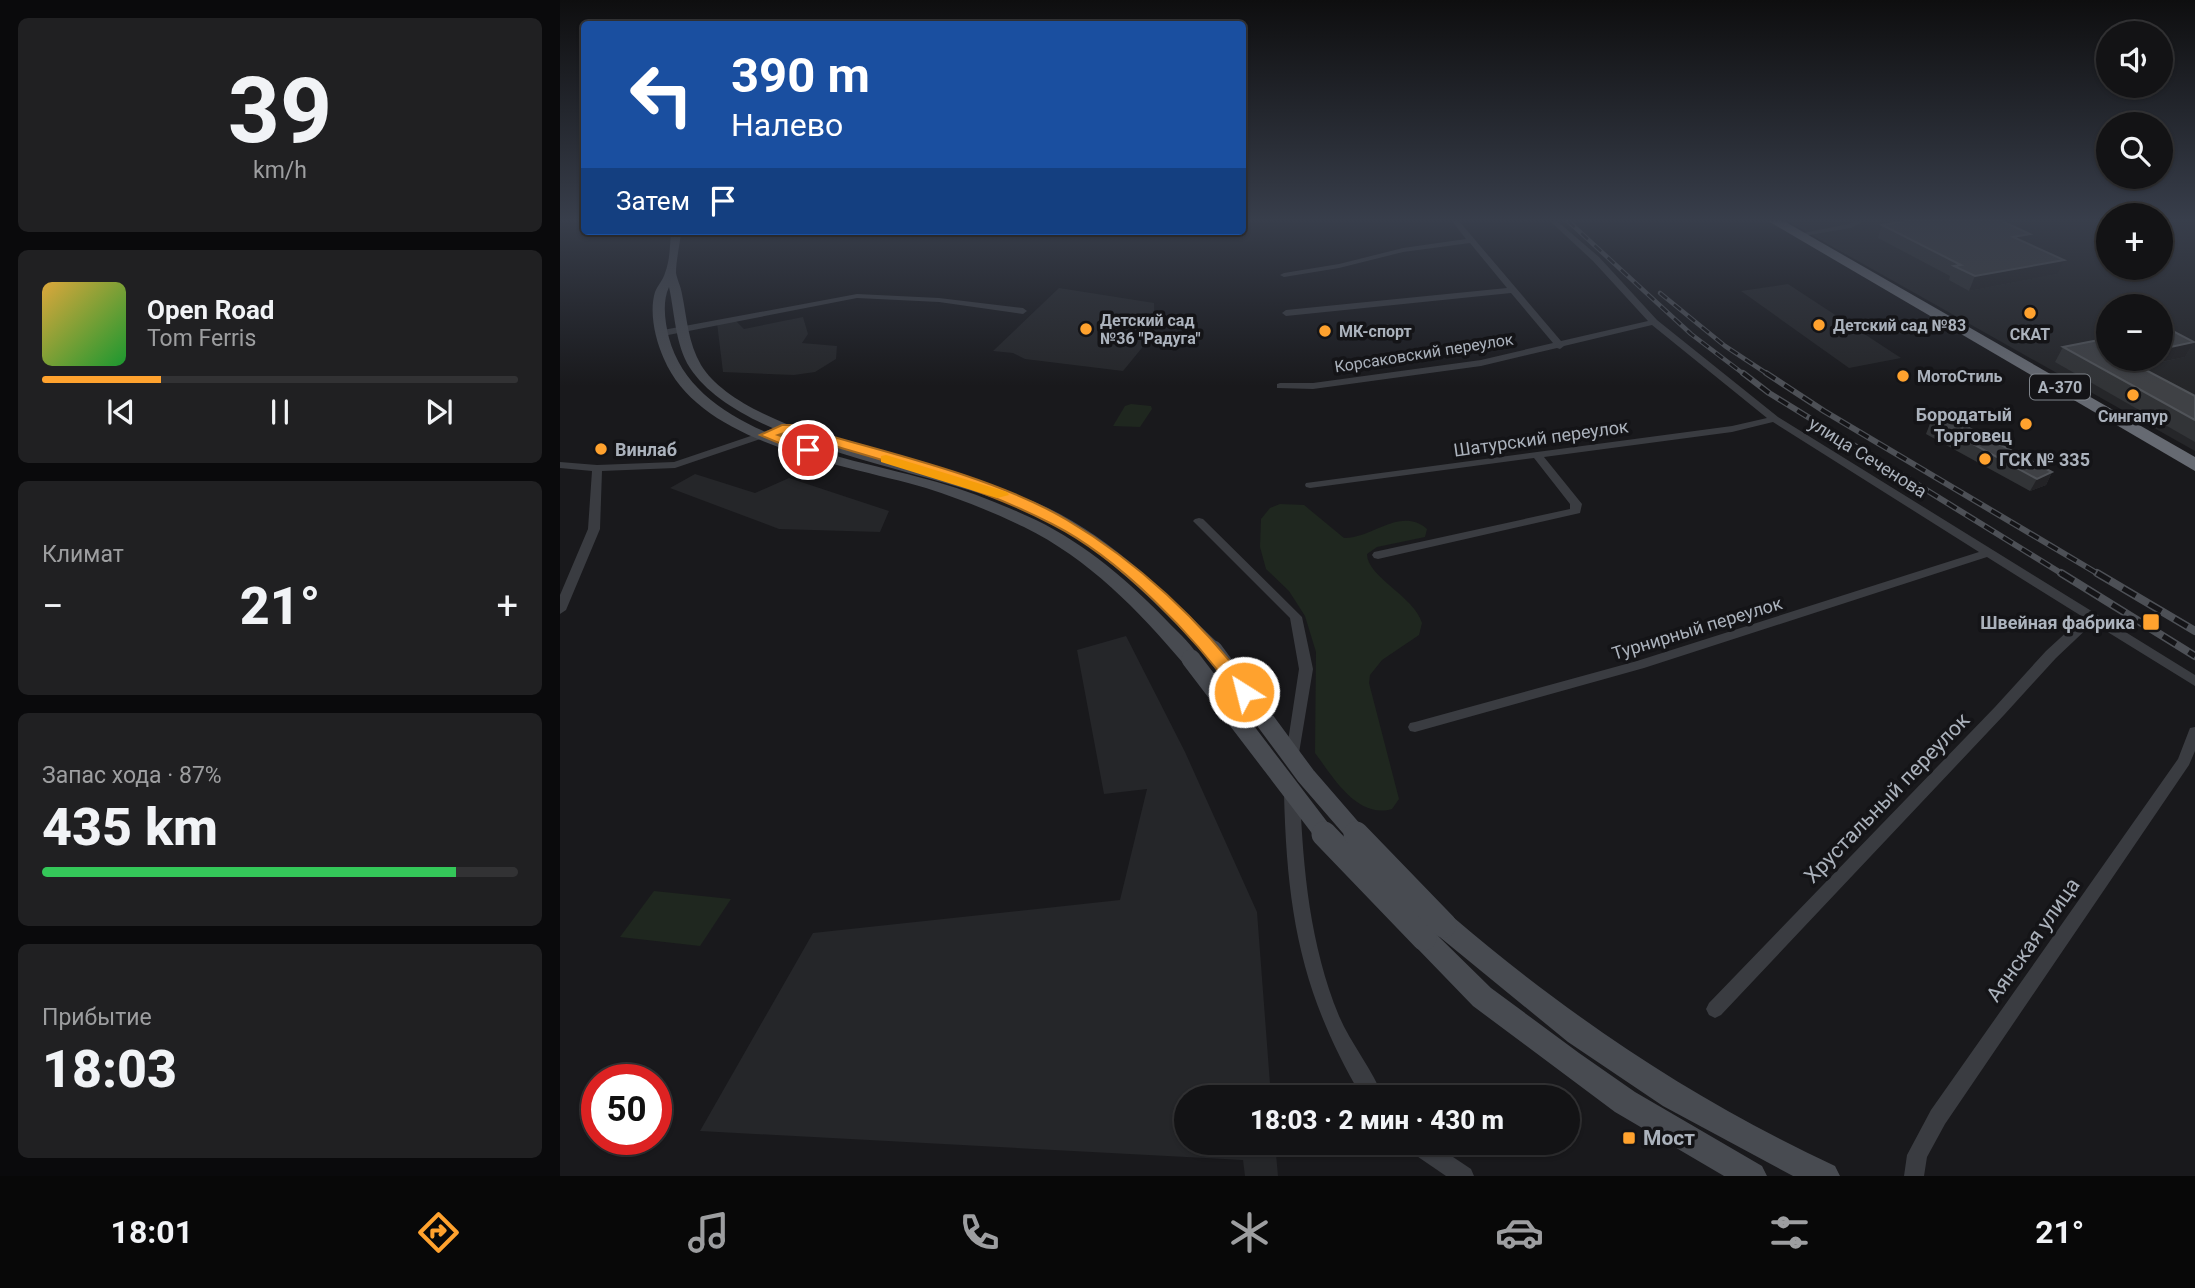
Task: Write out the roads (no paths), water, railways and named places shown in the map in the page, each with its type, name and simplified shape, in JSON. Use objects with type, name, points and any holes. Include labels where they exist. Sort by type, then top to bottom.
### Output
[{"type":"highway","name":"А-370","points":[[1869,276],[2195,465]]},
{"type":"main road","points":[[670,276],[661,292],[663,333],[674,368],[695,396],[732,422],[825,456],[932,485],[1031,524],[1065,542],[1128,592],[1191,659],[1284,788],[1371,890],[1639,1074],[1815,1172]]},
{"type":"main road","points":[[672,276],[677,290],[681,329],[693,362],[705,379],[751,412],[786,427],[957,479],[1040,511],[1080,533],[1112,557],[1213,650],[1306,776],[1434,932],[1482,997],[1625,1102],[1752,1176]]},
{"type":"street","points":[[1500,276],[1560,346]]},
{"type":"street","name":"улица Сеченова","points":[[1611,276],[1654,322],[1775,419],[2195,681]]},
{"type":"street","points":[[1286,313],[1513,290]]},
{"type":"street","points":[[663,333],[857,296],[939,300],[1023,311]]},
{"type":"street","name":"Корсаковский переулок","points":[[1280,386],[1313,386],[1435,370],[1560,346],[1654,322]]},
{"type":"street","name":"Шатурский переулок","points":[[1310,485],[1732,429],[1775,419]]},
{"type":"street","points":[[560,465],[597,468],[675,465],[786,427]]},
{"type":"street","points":[[1378,555],[1576,511],[1576,504],[1538,456]]},
{"type":"street","points":[[560,610],[594,529],[597,468]]},
{"type":"street","points":[[1199,521],[1296,617],[1306,669],[1292,763],[1298,908],[1314,978],[1351,1064],[1365,1085]]},
{"type":"street","name":"Турнирный переулок","points":[[1415,727],[1639,665],[1987,553]]},
{"type":"street","name":"Хрустальный переулок","points":[[1715,1009],[1902,811],[2031,680],[2062,643],[2091,618]]},
{"type":"street","name":"Аянская улица","points":[[1914,1176],[1917,1155],[1938,1117],[2184,761],[2195,732]]},
{"type":"street","points":[[1433,1155],[1464,1176]]},
{"type":"railway","points":[[1628,276],[1691,334],[1745,375]]},
{"type":"railway","points":[[1660,293],[1725,346],[1769,375]]},
{"type":"railway","points":[[1743,373],[1769,393],[2064,575]]},
{"type":"railway","points":[[1766,373],[1824,411],[2100,575]]},
{"type":"railway","points":[[2061,573],[2195,656]]},
{"type":"railway","points":[[2097,573],[2195,631]]},
{"type":"place","name":"СКАТ","points":[[2030,313]]},
{"type":"place","name":"Детский сад №83","points":[[1819,325]]},
{"type":"place","name":"Детский сад №36 \"Радуга\"","points":[[1086,329]]},
{"type":"place","name":"МК-спорт","points":[[1325,331]]},
{"type":"place","name":"МотоСтиль","points":[[1903,376]]},
{"type":"place","name":"Сингапур","points":[[2133,395]]},
{"type":"place","name":"Бородатый Торговец","points":[[2026,424]]},
{"type":"place","name":"Винлаб","points":[[601,449]]},
{"type":"place","name":"ГСК № 335","points":[[1985,459]]},
{"type":"place","name":"Швейная фабрика","points":[[2151,622]]},
{"type":"place","name":"Мост","points":[[1629,1138]]}]
